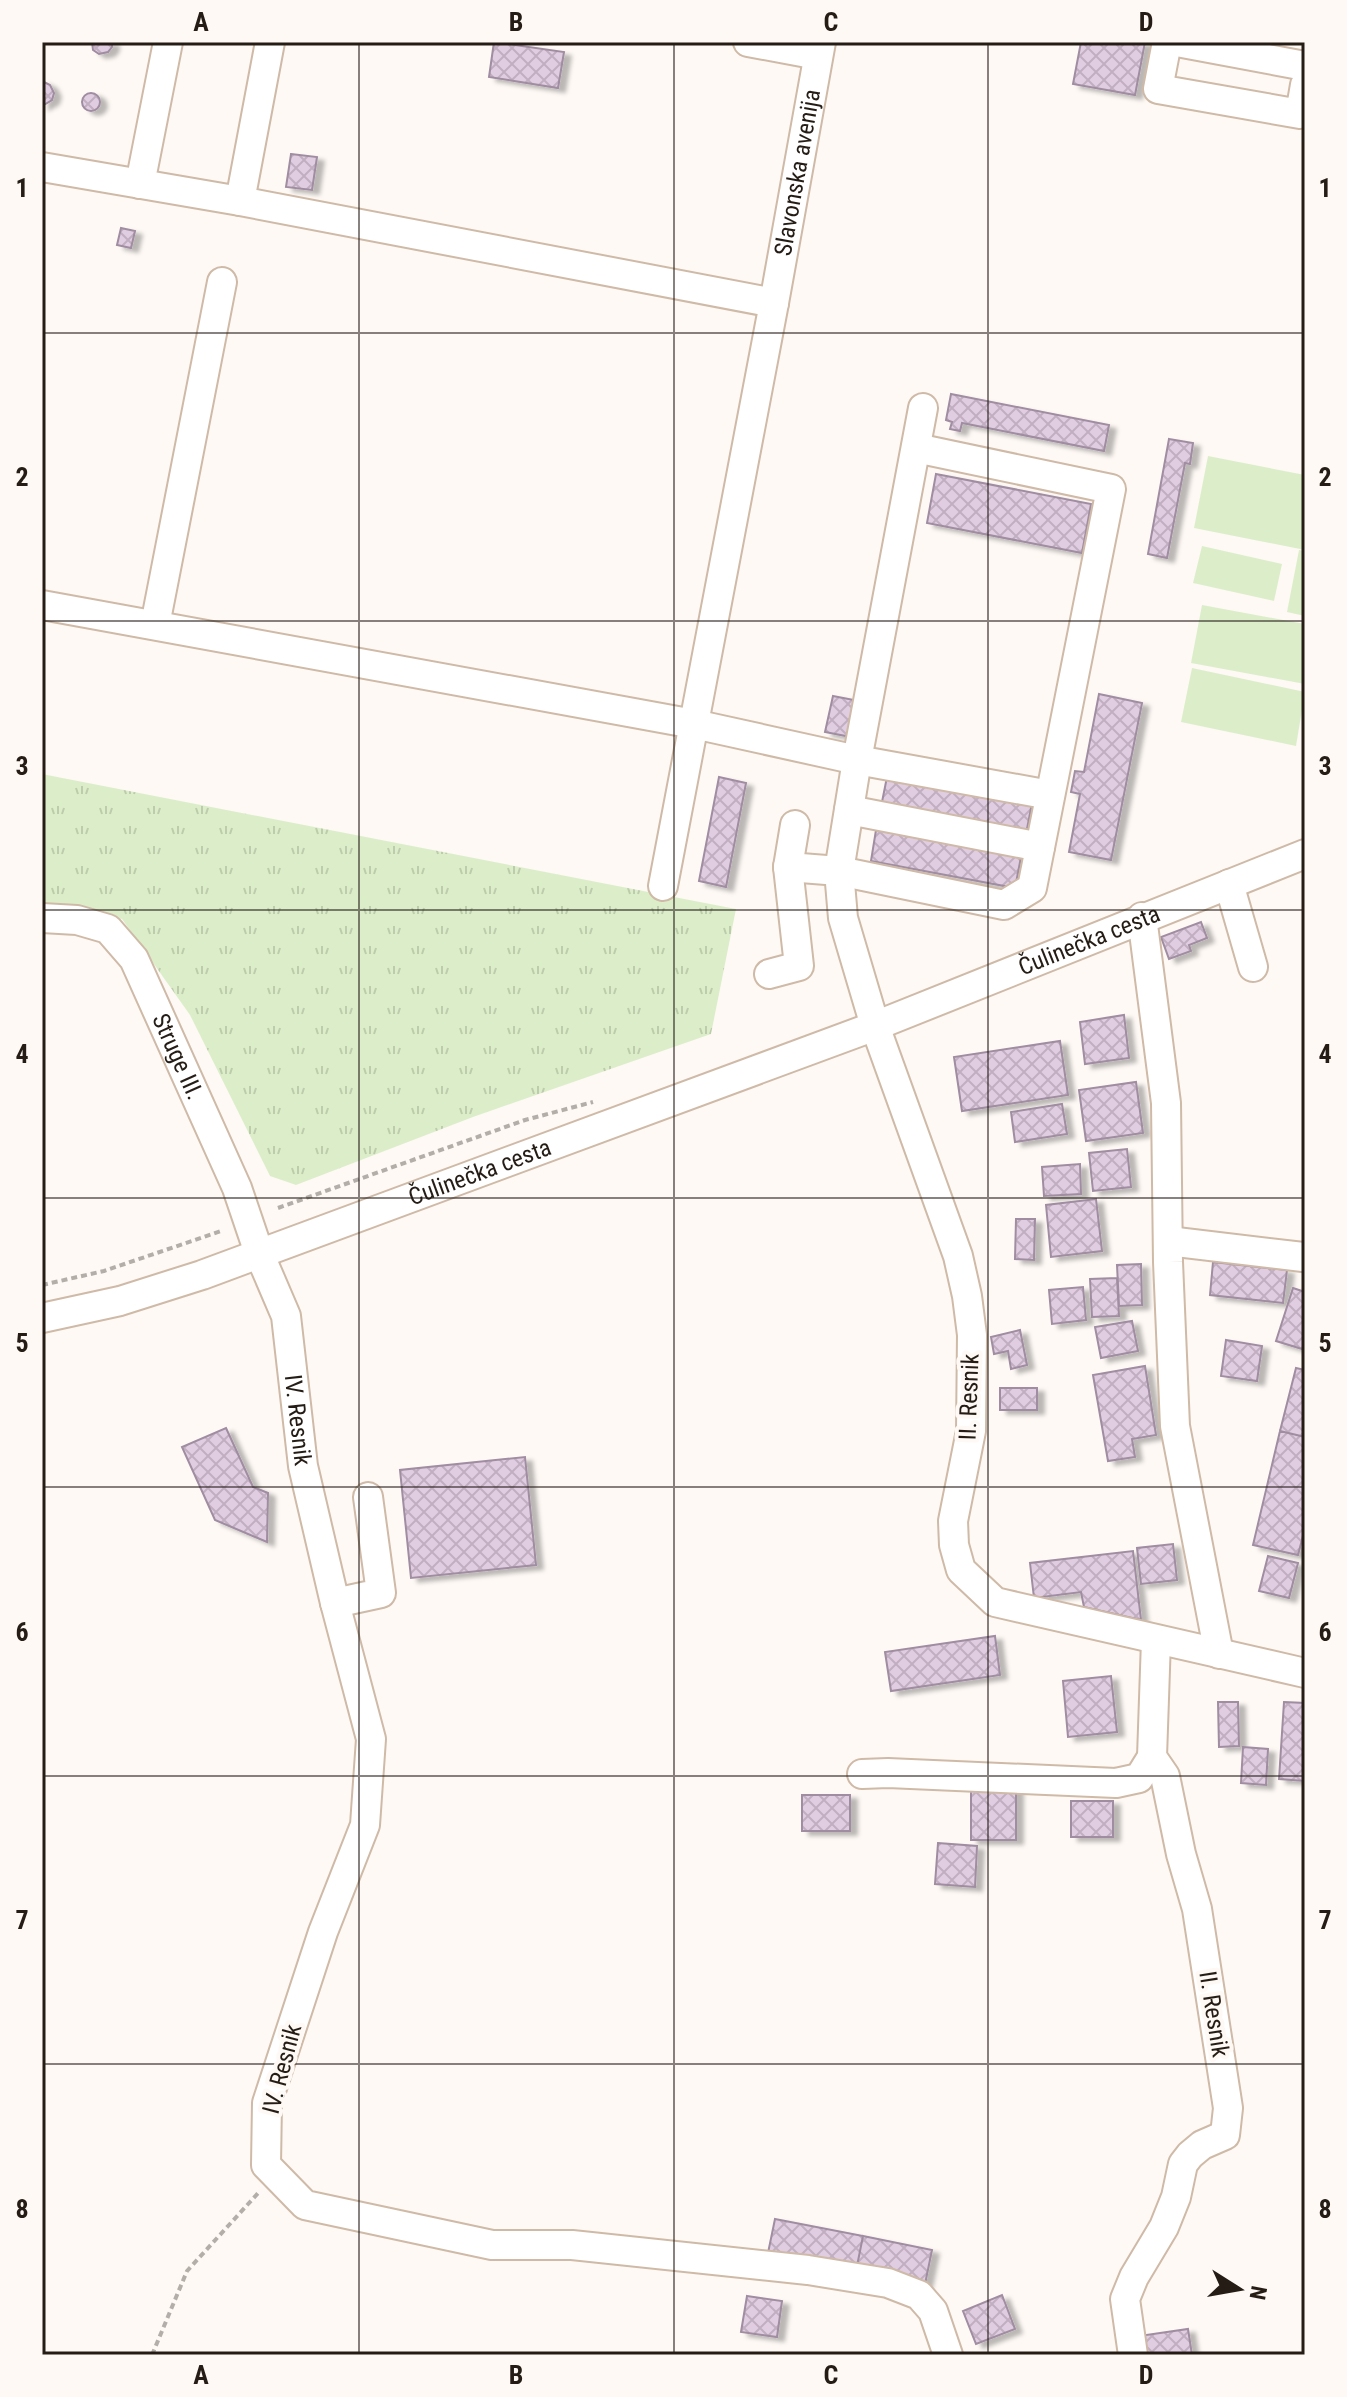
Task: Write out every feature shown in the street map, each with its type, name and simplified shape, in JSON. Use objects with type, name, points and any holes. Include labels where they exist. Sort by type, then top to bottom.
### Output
[{"type":"street","points":[[140,184],[168,42]]},
{"type":"street","points":[[240,201],[270,42]]},
{"type":"street","points":[[748,42],[819,49]]},
{"type":"street","points":[[1167,42],[1158,89],[1300,114],[1305,85]]},
{"type":"street","points":[[1177,42],[1305,66]]},
{"type":"street","name":"Slavonska avenija","points":[[663,886],[819,49]]},
{"type":"street","points":[[42,167],[240,201],[774,303]]},
{"type":"street","points":[[155,625],[222,282]]},
{"type":"street","points":[[875,1026],[843,918],[839,871],[923,408]]},
{"type":"street","points":[[788,867],[839,871],[1004,905],[1032,888],[1111,489],[916,448]]},
{"type":"street","points":[[42,605],[694,724],[857,760],[1050,795]]},
{"type":"street","points":[[849,810],[1040,847]]},
{"type":"street","points":[[769,974],[799,966],[788,867],[795,825]]},
{"type":"street","name":"Čulinečka cesta","points":[[42,1318],[162,1289],[875,1026],[1305,854]]},
{"type":"street","points":[[1229,884],[1253,967]]},
{"type":"street","points":[[1142,917],[1166,1103],[1175,1426],[1219,1654]]},
{"type":"street","name":"Struge III.","points":[[42,918],[77,920],[108,929],[134,959],[237,1188],[259,1253]]},
{"type":"street","name":"II. Resnik","points":[[875,1026],[958,1256],[967,1296],[972,1335],[971,1431],[953,1521],[954,1545],[961,1570],[995,1602],[1305,1673]]},
{"type":"street","points":[[1168,1241],[1303,1257]]},
{"type":"street","name":"IV. Resnik","points":[[259,1253],[286,1316],[303,1466],[371,1739],[365,1825],[323,1932],[267,2103],[266,2165],[275,2174]]},
{"type":"street","points":[[335,1603],[381,1593],[368,1497]]},
{"type":"street","name":"II. Resnik","points":[[1133,2355],[1125,2299],[1134,2277],[1164,2227],[1176,2197],[1183,2164],[1202,2145],[1225,2135],[1228,2108],[1197,1909],[1181,1854],[1165,1776],[1152,1757],[1156,1640]]},
{"type":"street","points":[[862,1774],[1116,1783],[1139,1778],[1152,1757]]},
{"type":"street","points":[[275,2174],[305,2205],[492,2245],[572,2245],[808,2270],[888,2283],[919,2295],[933,2311],[948,2355]]},
{"type":"path","points":[[278,1208],[525,1120],[596,1101]]},
{"type":"path","points":[[42,1285],[104,1271],[221,1231]]},
{"type":"path","points":[[152,2355],[187,2271],[275,2174]]},
{"type":"green space","points":[[1208,456],[1305,475],[1305,550],[1194,528]]},
{"type":"green space","points":[[1202,546],[1282,564],[1274,601],[1193,583]]},
{"type":"green space","points":[[1299,550],[1305,551],[1305,616],[1287,612]]},
{"type":"green space","points":[[1202,605],[1305,624],[1305,684],[1191,663]]},
{"type":"green space","points":[[1192,668],[1305,692],[1296,746],[1181,722]]},
{"type":"green space","points":[[42,774],[736,909],[711,1034],[473,1117],[296,1185],[270,1176],[190,1015],[122,919],[42,902]]},
{"type":"building","points":[[92,42],[112,42],[112,47],[108,52],[99,54],[93,50]]},
{"type":"building","points":[[494,42],[564,52],[558,88],[489,77]]},
{"type":"building","points":[[1081,42],[1145,42],[1135,95],[1073,84]]},
{"type":"building","points":[[42,81],[50,85],[54,93],[52,100],[42,106]]},
{"type":"building","points":[[91,93],[100,102],[91,111],[82,102]]},
{"type":"building","points":[[291,154],[317,157],[312,190],[286,187]]},
{"type":"building","points":[[121,228],[135,231],[131,248],[117,245]]},
{"type":"building","points":[[951,394],[1109,425],[1104,451],[962,423],[960,431],[950,429],[952,422],[946,420]]},
{"type":"building","points":[[1169,439],[1193,443],[1190,464],[1185,463],[1167,558],[1148,554]]},
{"type":"building","points":[[936,474],[1091,504],[1082,553],[927,523]]},
{"type":"building","points":[[1099,694],[1142,703],[1111,860],[1069,852],[1080,794],[1071,792],[1075,771],[1084,772]]},
{"type":"building","points":[[833,696],[859,701],[851,737],[825,732]]},
{"type":"building","points":[[719,777],[746,783],[726,887],[699,881]]},
{"type":"building","points":[[887,777],[1032,803],[1026,834],[881,807]]},
{"type":"building","points":[[876,830],[1021,857],[1015,888],[871,861]]},
{"type":"building","points":[[1201,922],[1207,938],[1189,945],[1191,951],[1169,959],[1161,937]]},
{"type":"building","points":[[1124,1015],[1129,1058],[1085,1064],[1080,1022]]},
{"type":"building","points":[[1060,1041],[1068,1095],[962,1111],[954,1057]]},
{"type":"building","points":[[1136,1082],[1143,1133],[1086,1141],[1079,1090]]},
{"type":"building","points":[[1062,1104],[1067,1134],[1015,1142],[1011,1112]]},
{"type":"building","points":[[1127,1149],[1131,1187],[1093,1191],[1089,1153]]},
{"type":"building","points":[[1080,1164],[1081,1194],[1044,1196],[1042,1167]]},
{"type":"building","points":[[1096,1199],[1102,1251],[1051,1257],[1046,1205]]},
{"type":"building","points":[[1016,1219],[1035,1219],[1034,1260],[1015,1259]]},
{"type":"building","points":[[1213,1262],[1287,1270],[1283,1303],[1210,1295]]},
{"type":"building","points":[[1141,1264],[1142,1305],[1119,1306],[1117,1265]]},
{"type":"building","points":[[1117,1278],[1119,1316],[1092,1317],[1090,1279]]},
{"type":"building","points":[[1083,1287],[1086,1320],[1052,1324],[1049,1290]]},
{"type":"building","points":[[1293,1288],[1305,1292],[1305,1340],[1302,1349],[1276,1341]]},
{"type":"building","points":[[1132,1321],[1138,1351],[1101,1358],[1095,1327]]},
{"type":"building","points":[[1020,1330],[1027,1365],[1011,1369],[1008,1351],[994,1354],[991,1337]]},
{"type":"building","points":[[1226,1340],[1262,1346],[1257,1381],[1221,1376]]},
{"type":"building","points":[[1145,1366],[1156,1435],[1132,1439],[1135,1457],[1108,1461],[1093,1375]]},
{"type":"building","points":[[1296,1368],[1305,1370],[1305,1437],[1280,1431]]},
{"type":"building","points":[[1000,1388],[1037,1388],[1037,1410],[1000,1410]]},
{"type":"building","points":[[226,1428],[253,1487],[268,1493],[267,1542],[215,1520],[182,1447]]},
{"type":"building","points":[[1280,1431],[1305,1437],[1305,1528],[1298,1555],[1253,1545]]},
{"type":"building","points":[[525,1457],[536,1565],[411,1578],[400,1470]]},
{"type":"building","points":[[1173,1544],[1177,1580],[1141,1584],[1137,1548]]},
{"type":"building","points":[[1133,1551],[1141,1620],[1084,1607],[1081,1592],[1034,1598],[1030,1563]]},
{"type":"building","points":[[1268,1556],[1298,1563],[1289,1598],[1259,1591]]},
{"type":"building","points":[[995,1636],[1000,1675],[891,1691],[885,1652]]},
{"type":"building","points":[[1111,1676],[1117,1732],[1068,1737],[1063,1681]]},
{"type":"building","points":[[1218,1702],[1238,1702],[1239,1746],[1219,1747]]},
{"type":"building","points":[[1284,1702],[1305,1703],[1305,1781],[1279,1779]]},
{"type":"building","points":[[1243,1747],[1268,1749],[1266,1785],[1241,1783]]},
{"type":"building","points":[[971,1787],[1016,1787],[1016,1840],[971,1840]]},
{"type":"building","points":[[802,1795],[850,1795],[850,1831],[802,1831]]},
{"type":"building","points":[[1071,1801],[1113,1801],[1113,1837],[1071,1837]]},
{"type":"building","points":[[938,1843],[977,1846],[975,1887],[935,1884]]},
{"type":"building","points":[[775,2219],[863,2236],[856,2271],[768,2253]]},
{"type":"building","points":[[863,2236],[932,2250],[925,2284],[856,2271]]},
{"type":"building","points":[[1002,2295],[1015,2329],[976,2344],[963,2311]]},
{"type":"building","points":[[747,2296],[782,2301],[777,2337],[741,2332]]},
{"type":"building","points":[[1188,2329],[1192,2355],[1142,2355],[1139,2336]]}]
